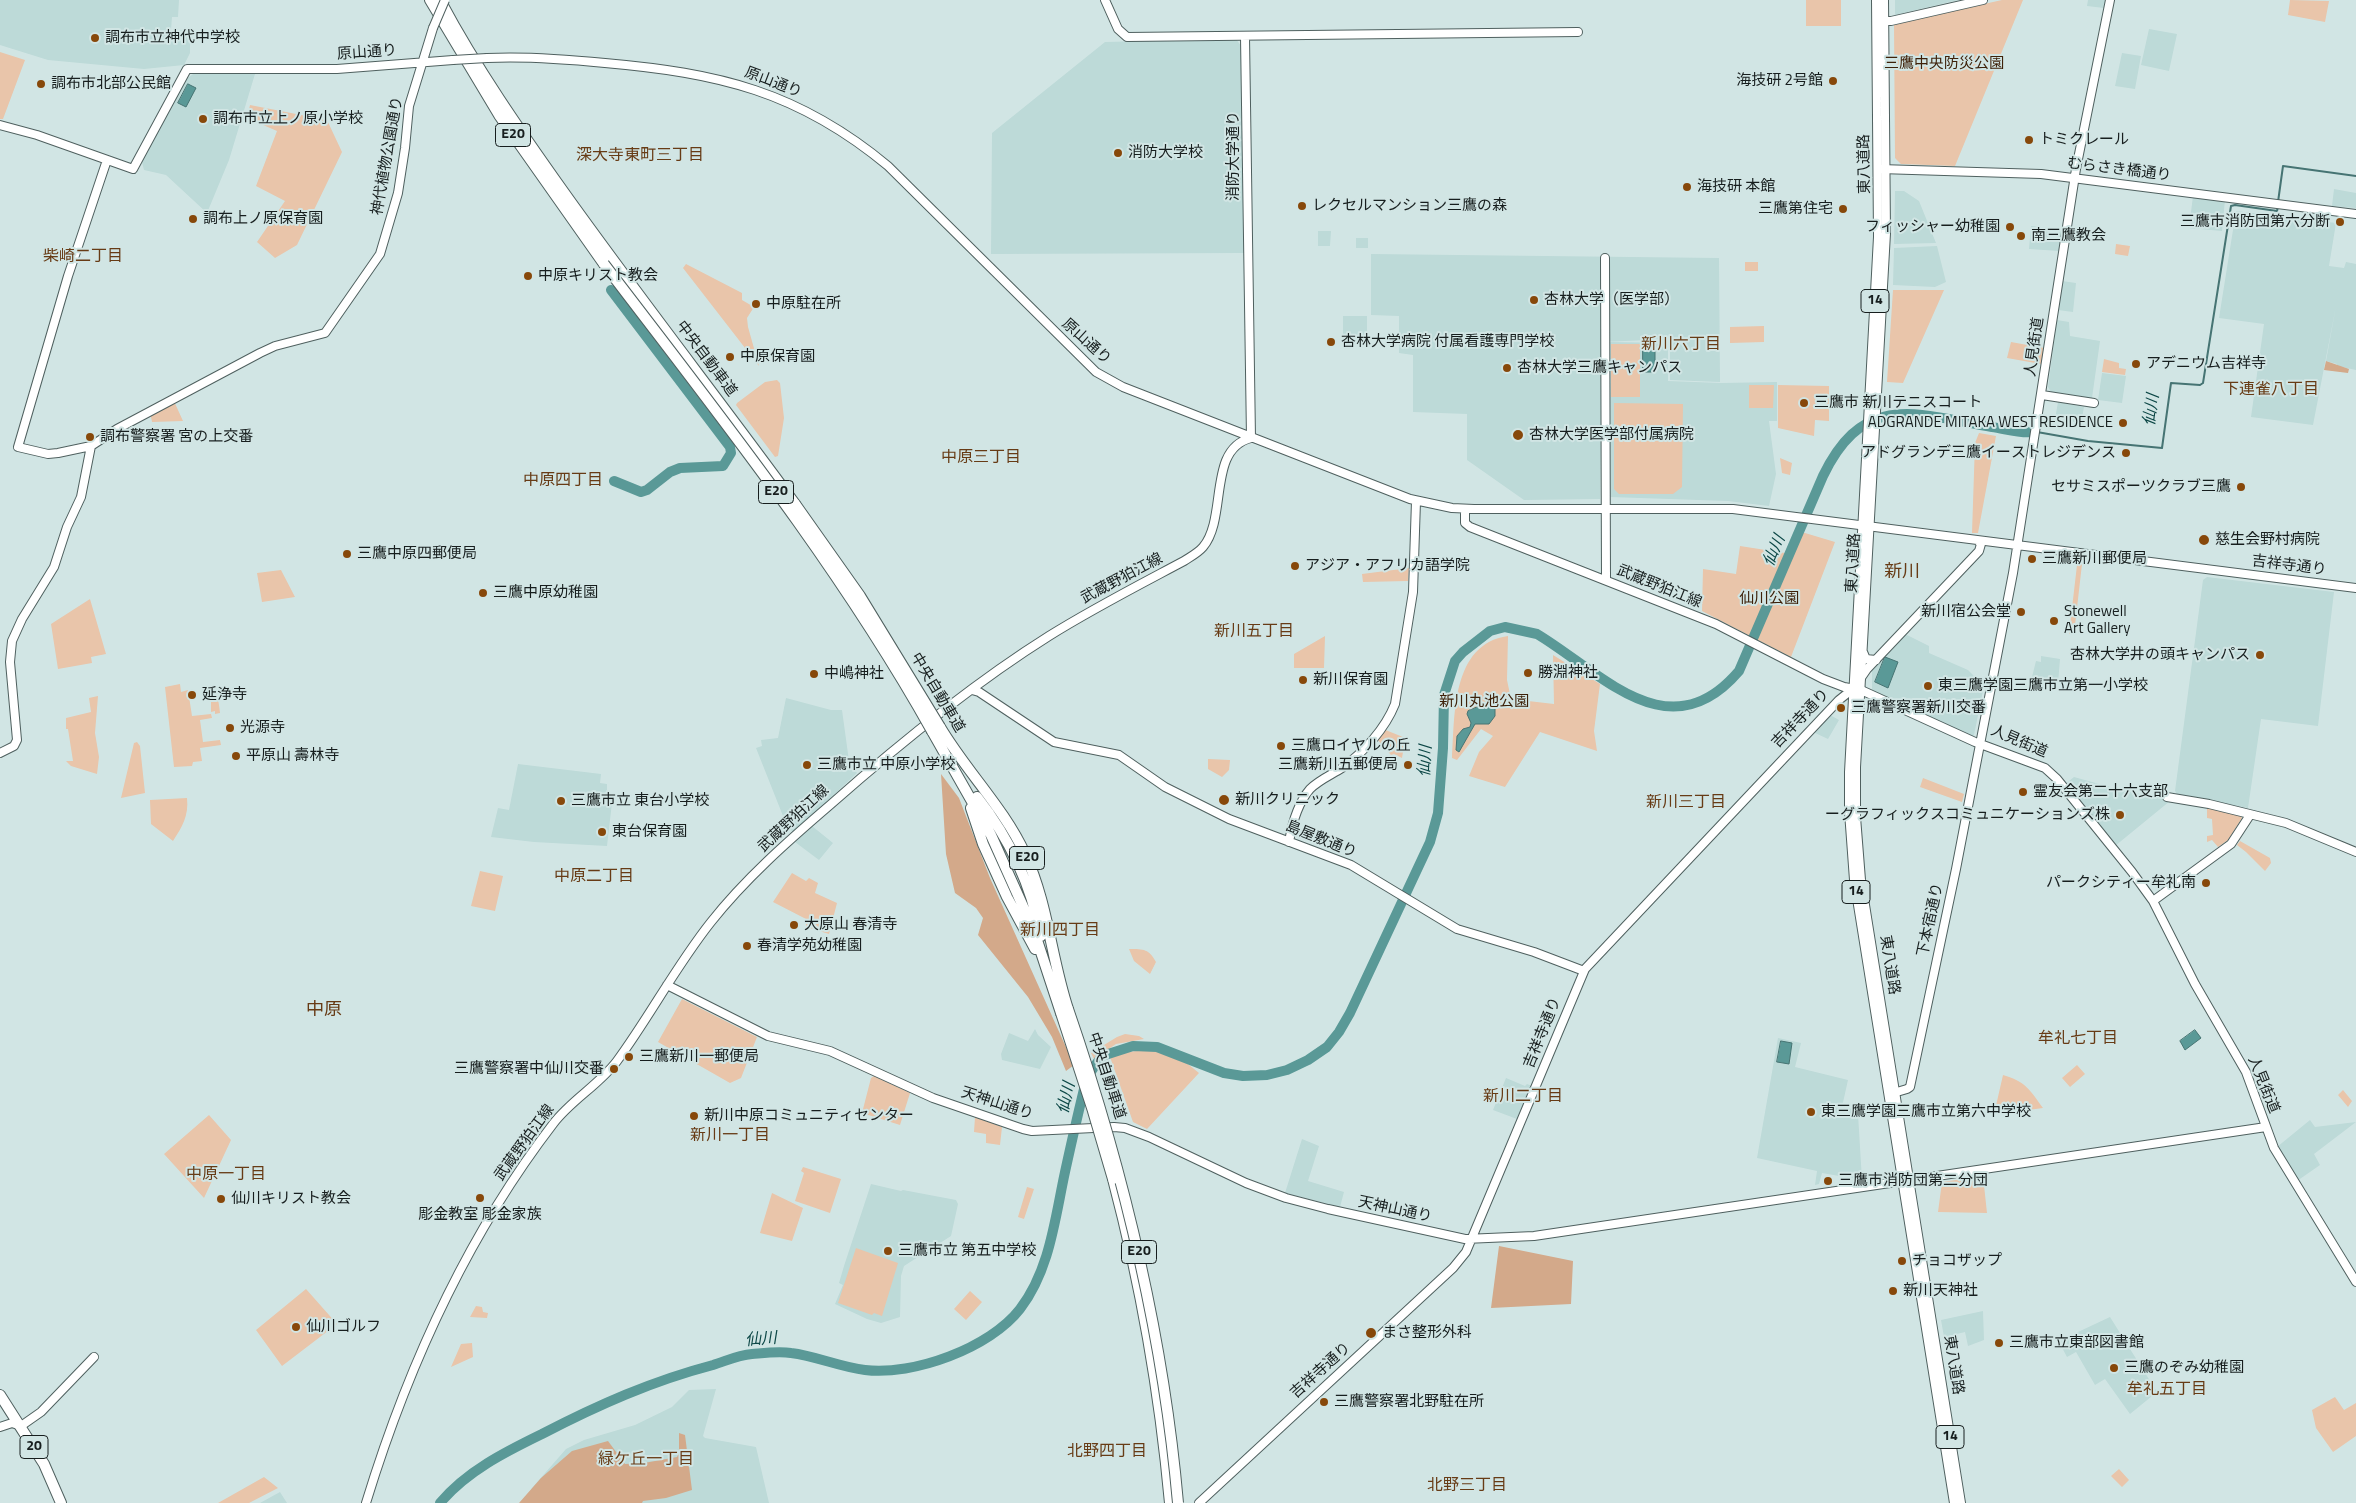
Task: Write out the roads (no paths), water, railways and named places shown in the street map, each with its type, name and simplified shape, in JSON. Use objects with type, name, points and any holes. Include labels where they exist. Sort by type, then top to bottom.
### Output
[{"type":"highway","name":"中央自動車道","points":[[430,0],[499,115],[609,262],[788,508],[936,729],[1005,820],[1025,854],[1038,890],[1064,1011],[1132,1256],[1153,1366],[1170,1503]]},
{"type":"highway","name":"中央自動車道","points":[[440,0],[505,108],[609,262]]},
{"type":"highway","name":"中央自動車道","points":[[936,729],[955,770]]},
{"type":"highway","points":[[955,770],[990,814],[1014,853],[1033,898],[1052,989]]},
{"type":"highway","points":[[955,770],[983,844],[1052,989]]},
{"type":"highway","name":"中央自動車道","points":[[1052,989],[1064,1011],[1108,1134],[1142,1263],[1162,1371],[1178,1503]]},
{"type":"highway","name":"20","points":[[0,1395],[35,1459],[55,1503]]},
{"type":"highway","name":"20","points":[[0,1405],[17,1425],[44,1464],[61,1503]]},
{"type":"street","name":"神代植物公園通り","points":[[91,446],[117,428],[260,353],[275,346],[325,333],[380,254],[397,199],[405,148],[408,109],[433,28],[445,0]]},
{"type":"street","points":[[1106,0],[1118,29],[1127,36],[1245,37],[1578,32]]},
{"type":"street","name":"東八道路","points":[[1876,0],[1880,21],[1882,169],[1886,232],[1871,429],[1857,689],[1849,772],[1850,836],[1854,880],[1954,1503]]},
{"type":"street","name":"東八道路","points":[[1880,21],[1884,0]]},
{"type":"street","points":[[1880,21],[1983,0]]},
{"type":"street","name":"人見街道","points":[[2110,0],[2074,178],[2018,546],[1979,744],[2048,770],[2132,872],[2153,901],[2195,984],[2246,1072],[2266,1127],[2281,1160],[2356,1282]]},
{"type":"street","name":"消防大学通り","points":[[1245,37],[1251,438]]},
{"type":"street","name":"原山通り","points":[[107,160],[133,169],[187,69],[326,69],[487,58],[532,57],[688,72],[746,86],[804,110],[853,139],[888,166],[1096,372],[1123,388],[1251,438]]},
{"type":"street","points":[[0,125],[37,134],[107,160],[68,276],[18,447],[48,454],[91,446],[81,497],[67,527],[54,567],[22,619],[12,641],[10,672],[17,740],[14,746],[0,753]]},
{"type":"street","name":"むらさき橋通り","points":[[1882,169],[2041,174],[2356,214]]},
{"type":"street","points":[[1605,258],[1606,580]]},
{"type":"street","points":[[2042,394],[2094,403]]},
{"type":"street","points":[[1251,438],[1416,501],[1464,509],[1725,508],[1866,526]]},
{"type":"street","name":"武蔵野狛江線","points":[[366,1503],[394,1418],[425,1340],[492,1216],[553,1124],[568,1107],[613,1066],[712,921],[789,841],[877,762],[972,690],[1046,638],[1184,561],[1203,547],[1214,525],[1222,470],[1227,458],[1238,443],[1251,438]]},
{"type":"street","points":[[1289,842],[1303,800],[1311,788],[1347,763],[1366,746],[1387,720],[1395,704],[1413,592],[1416,501]]},
{"type":"street","name":"武蔵野狛江線","points":[[1464,509],[1465,523],[1470,527],[1711,622],[1823,679],[1844,687],[1857,689],[1979,744]]},
{"type":"street","name":"東八道路","points":[[1862,676],[1866,526]]},
{"type":"street","name":"吉祥寺通り","points":[[1866,526],[2356,588]]},
{"type":"street","name":"吉祥寺通り","points":[[1199,1503],[1454,1268],[1474,1239],[1584,970],[1838,700],[1857,689],[1862,676],[1876,660],[1979,551],[1980,544],[1978,541]]},
{"type":"street","points":[[1863,652],[1866,659],[1876,660]]},
{"type":"street","name":"東八道路","points":[[1857,689],[1856,777],[1859,859],[1961,1503]]},
{"type":"street","name":"島屋敷通り","points":[[972,690],[979,692],[1054,742],[1120,756],[1165,787],[1204,806],[1289,842],[1351,865],[1456,929],[1534,952],[1584,970]]},
{"type":"street","name":"下本宿通り","points":[[1896,1093],[1907,1090],[1910,1086],[1956,869],[1979,744]]},
{"type":"street","points":[[2167,797],[2223,807],[2286,823],[2356,852]]},
{"type":"street","points":[[2153,901],[2231,844],[2250,815]]},
{"type":"street","name":"天神山通り","points":[[667,985],[768,1036],[830,1051],[943,1101],[1032,1131],[1114,1127],[1138,1132],[1205,1165],[1286,1198],[1426,1231],[1474,1239],[1534,1236],[2266,1127]]},
{"type":"street","points":[[1888,1094],[1896,1093]]},
{"type":"street","points":[[0,1427],[17,1425],[41,1412],[94,1358]]},
{"type":"water","points":[[188,84],[196,88],[186,107],[178,103]]},
{"type":"water","points":[[1643,350],[1655,350],[1655,372],[1643,372]]},
{"type":"water","points":[[1885,657],[1898,662],[1888,688],[1875,682]]},
{"type":"water","points":[[1487,703],[1495,707],[1495,716],[1489,724],[1475,724],[1459,752],[1456,750],[1457,736],[1463,729],[1470,727],[1471,723],[1467,714],[1468,711]]},
{"type":"water","points":[[2195,1030],[2201,1038],[2185,1050],[2180,1041]]},
{"type":"water","points":[[1781,1041],[1792,1043],[1789,1064],[1777,1062]]},
{"type":"waterway","name":"仙川","points":[[2278,202],[2283,166],[2356,176]]},
{"type":"waterway","name":"仙川","points":[[2037,432],[2088,441],[2162,448],[2171,383],[2200,385],[2203,383],[2231,206],[2277,211],[2278,207]]},
{"type":"waterway","points":[[611,290],[730,447],[731,453],[723,466],[680,468],[670,472],[647,490],[641,492],[614,481]]},
{"type":"waterway","name":"仙川","points":[[440,1503],[474,1472],[514,1448],[605,1404],[647,1386],[690,1371],[737,1357],[777,1352],[810,1356],[856,1369],[884,1371],[927,1364],[970,1347],[990,1336],[1007,1323],[1020,1309],[1030,1294],[1045,1261],[1087,1077],[1102,1056],[1133,1046],[1157,1047],[1224,1073],[1243,1076],[1267,1075],[1287,1070],[1308,1060],[1327,1047],[1339,1032],[1350,1013],[1430,842],[1438,813],[1443,748],[1444,695],[1455,661],[1463,652],[1490,631],[1505,627],[1537,634],[1586,668],[1636,698],[1661,706],[1687,705],[1713,695],[1739,671],[1823,476],[1839,449],[1856,431],[1874,420],[1894,415],[1916,414],[2018,432],[2034,432]]},
{"type":"place","name":"調布市立神代中学校","points":[[95,38]]},
{"type":"place","name":"海技研 2号館","points":[[1833,81]]},
{"type":"place","name":"調布市北部公民館","points":[[41,84]]},
{"type":"place","name":"調布市立上ノ原小学校","points":[[203,119]]},
{"type":"place","name":"トミクレール","points":[[2029,140]]},
{"type":"place","name":"消防大学校","points":[[1118,153]]},
{"type":"place","name":"海技研 本館","points":[[1687,187]]},
{"type":"place","name":"レクセルマンション三鷹の森","points":[[1302,206]]},
{"type":"place","name":"三鷹第住宅","points":[[1843,209]]},
{"type":"place","name":"調布上ノ原保育園","points":[[193,219]]},
{"type":"place","name":"三鷹市消防団第六分断","points":[[2340,222]]},
{"type":"place","name":"フィッシャー幼稚園","points":[[2010,227]]},
{"type":"place","name":"南三鷹教会","points":[[2021,236]]},
{"type":"place","name":"中原キリスト教会","points":[[528,276]]},
{"type":"place","name":"杏林大学（医学部）","points":[[1534,300]]},
{"type":"place","name":"中原駐在所","points":[[756,304]]},
{"type":"place","name":"杏林大学病院 付属看護専門学校","points":[[1331,342]]},
{"type":"place","name":"中原保育園","points":[[730,357]]},
{"type":"place","name":"アデニウム吉祥寺","points":[[2136,364]]},
{"type":"place","name":"杏林大学三鷹キャンパス","points":[[1507,368]]},
{"type":"place","name":"三鷹市 新川テニスコート","points":[[1804,403]]},
{"type":"place","name":"ADGRANDE MITAKA WEST RESIDENCE","points":[[2123,423]]},
{"type":"place","name":"杏林大学医学部付属病院","points":[[1518,435]]},
{"type":"place","name":"調布警察署 宮の上交番","points":[[90,437]]},
{"type":"place","name":"アドグランデ三鷹イーストレジデンス","points":[[2126,453]]},
{"type":"place","name":"セサミスポーツクラブ三鷹","points":[[2241,487]]},
{"type":"place","name":"慈生会野村病院","points":[[2204,540]]},
{"type":"place","name":"三鷹中原四郵便局","points":[[347,554]]},
{"type":"place","name":"三鷹新川郵便局","points":[[2032,559]]},
{"type":"place","name":"アジア・アフリカ語学院","points":[[1295,566]]},
{"type":"place","name":"三鷹中原幼稚園","points":[[483,593]]},
{"type":"place","name":"新川宿公会堂","points":[[2021,612]]},
{"type":"place","name":"Stonewell Art Gallery","points":[[2054,621]]},
{"type":"place","name":"杏林大学井の頭キャンパス","points":[[2260,655]]},
{"type":"place","name":"勝淵神社","points":[[1528,673]]},
{"type":"place","name":"中嶋神社","points":[[814,674]]},
{"type":"place","name":"新川保育園","points":[[1303,680]]},
{"type":"place","name":"東三鷹学園三鷹市立第一小学校","points":[[1928,686]]},
{"type":"place","name":"延浄寺","points":[[192,695]]},
{"type":"place","name":"三鷹警察署新川交番","points":[[1841,708]]},
{"type":"place","name":"光源寺","points":[[230,728]]},
{"type":"place","name":"三鷹ロイヤルの丘","points":[[1281,746]]},
{"type":"place","name":"平原山 壽林寺","points":[[236,756]]},
{"type":"place","name":"三鷹市立 中原小学校","points":[[807,765]]},
{"type":"place","name":"三鷹新川五郵便局","points":[[1408,765]]},
{"type":"place","name":"霊友会第二十六支部","points":[[2023,792]]},
{"type":"place","name":"新川クリニック","points":[[1224,800]]},
{"type":"place","name":"三鷹市立 東台小学校","points":[[561,801]]},
{"type":"place","name":"ーグラフィックスコミュニケーションズ株","points":[[2120,815]]},
{"type":"place","name":"東台保育園","points":[[602,832]]},
{"type":"place","name":"パークシティー牟礼南","points":[[2206,883]]},
{"type":"place","name":"大原山 春清寺","points":[[794,925]]},
{"type":"place","name":"春清学苑幼稚園","points":[[747,946]]},
{"type":"place","name":"三鷹新川一郵便局","points":[[629,1057]]},
{"type":"place","name":"三鷹警察署中仙川交番","points":[[614,1069]]},
{"type":"place","name":"東三鷹学園三鷹市立第六中学校","points":[[1811,1112]]},
{"type":"place","name":"新川中原コミュニティセンター","points":[[694,1116]]},
{"type":"place","name":"三鷹市消防団第二分団","points":[[1828,1181]]},
{"type":"place","name":"彫金教室 彫金家族","points":[[480,1198]]},
{"type":"place","name":"仙川キリスト教会","points":[[221,1199]]},
{"type":"place","name":"三鷹市立 第五中学校","points":[[888,1251]]},
{"type":"place","name":"チョコザップ","points":[[1902,1261]]},
{"type":"place","name":"新川天神社","points":[[1893,1291]]},
{"type":"place","name":"仙川ゴルフ","points":[[296,1327]]},
{"type":"place","name":"まさ整形外科","points":[[1371,1333]]},
{"type":"place","name":"三鷹市立東部図書館","points":[[1999,1343]]},
{"type":"place","name":"三鷹のぞみ幼稚園","points":[[2114,1368]]},
{"type":"place","name":"三鷹警察署北野駐在所","points":[[1324,1402]]},
{"type":"district","name":"深大寺東町三丁目","points":[[640,156]]},
{"type":"district","name":"柴崎二丁目","points":[[83,257]]},
{"type":"district","name":"新川六丁目","points":[[1681,345]]},
{"type":"district","name":"下連雀八丁目","points":[[2271,390]]},
{"type":"district","name":"中原三丁目","points":[[981,458]]},
{"type":"district","name":"中原四丁目","points":[[563,481]]},
{"type":"district","name":"新川","points":[[1902,573]]},
{"type":"district","name":"新川五丁目","points":[[1254,632]]},
{"type":"district","name":"新川三丁目","points":[[1686,803]]},
{"type":"district","name":"中原二丁目","points":[[594,877]]},
{"type":"district","name":"新川四丁目","points":[[1060,931]]},
{"type":"district","name":"中原","points":[[324,1011]]},
{"type":"district","name":"牟礼七丁目","points":[[2078,1039]]},
{"type":"district","name":"新川二丁目","points":[[1523,1097]]},
{"type":"district","name":"新川一丁目","points":[[730,1136]]},
{"type":"district","name":"中原一丁目","points":[[226,1175]]},
{"type":"district","name":"牟礼五丁目","points":[[2167,1390]]},
{"type":"district","name":"北野四丁目","points":[[1107,1452]]},
{"type":"district","name":"緑ケ丘一丁目","points":[[646,1460]]},
{"type":"district","name":"北野三丁目","points":[[1467,1486]]},
{"type":"park label","name":"三鷹中央防災公園","points":[[1944,64]]},
{"type":"park label","name":"仙川公園","points":[[1769,599]]},
{"type":"park label","name":"新川丸池公園","points":[[1484,702]]}]
